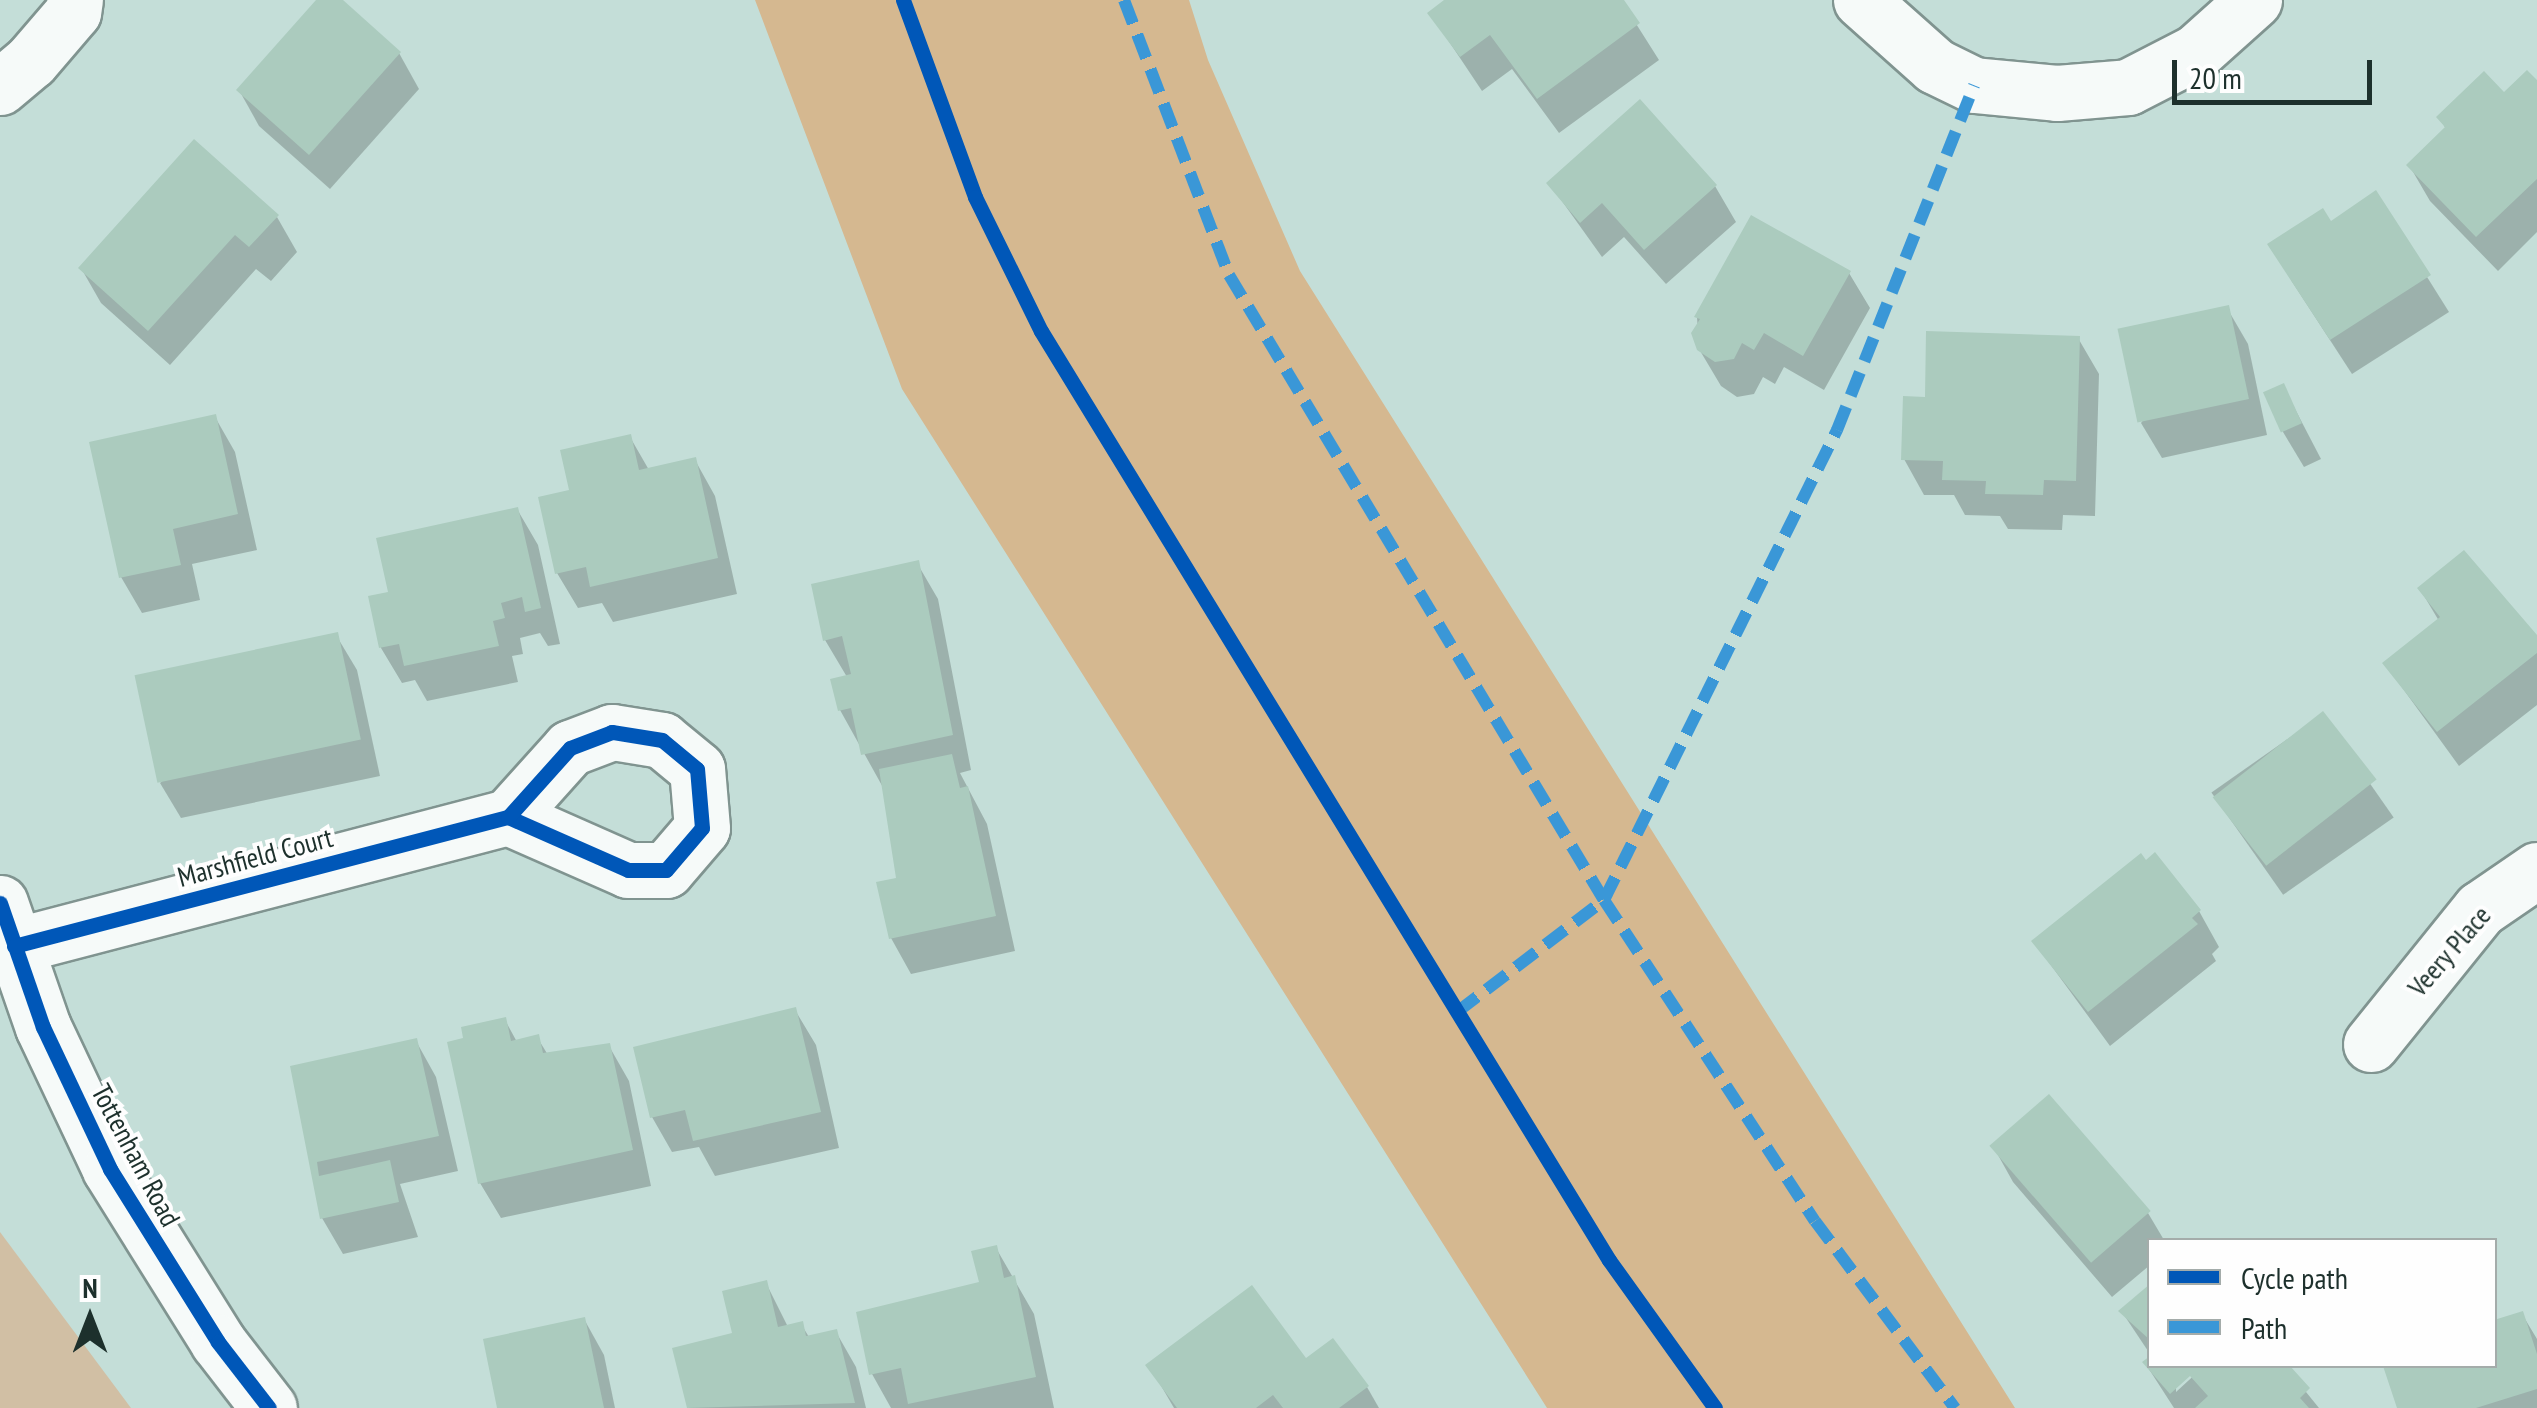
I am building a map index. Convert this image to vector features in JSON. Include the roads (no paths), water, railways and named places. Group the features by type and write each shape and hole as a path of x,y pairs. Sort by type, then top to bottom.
{"street":[{"path":"0,87 32,61 73,12 74,0"},
{"path":"1861,0 1934,66 1974,86 2057,93 2128,86 2196,52 2254,0"},
{"name":"Marshfield Court","path":"7,924 508,817"},
{"name":"Veery Place","path":"2371,1044 2480,909 2537,870"},
{"name":"Tottenham Road","path":"7,924 43,1027 110,1169 218,1342 269,1408"}]}
